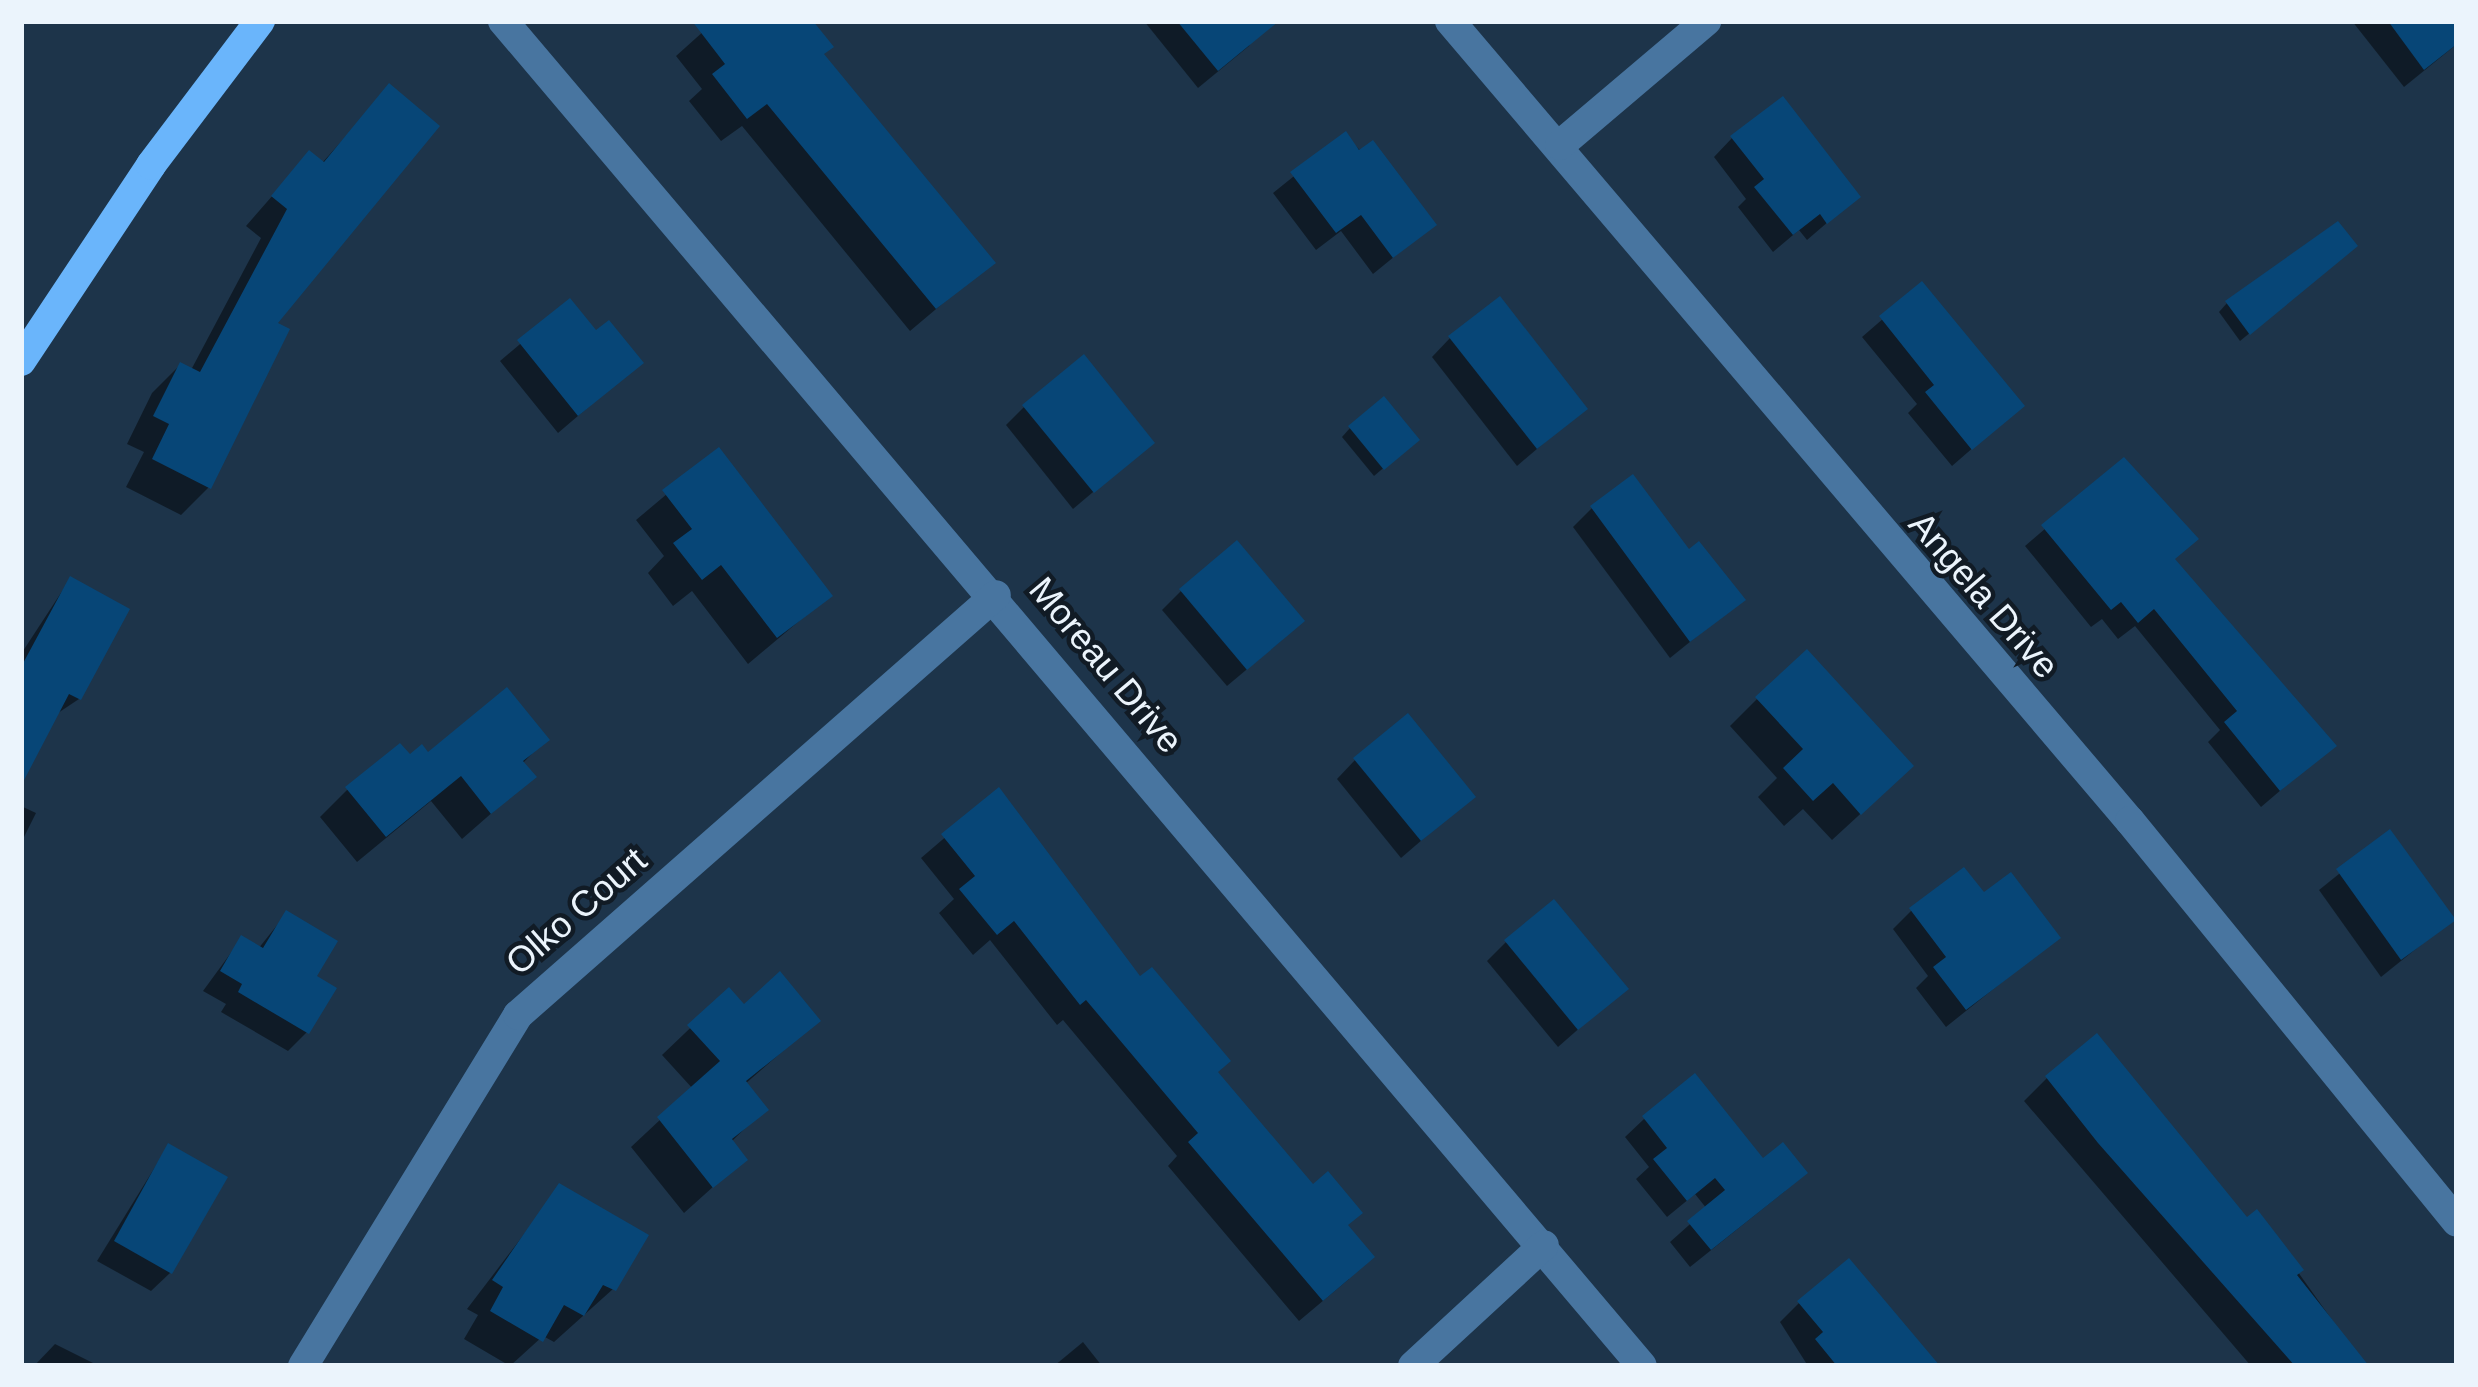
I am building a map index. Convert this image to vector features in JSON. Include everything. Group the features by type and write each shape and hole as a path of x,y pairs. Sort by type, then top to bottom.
{"main road":[{"path":"21,361 151,165 255,23"}],"street":[{"name":"Moreau Drive","path":"503,21 996,595 1642,1366"},
{"name":"Angela Drive","path":"1450,21 1560,146 2457,1222"},
{"path":"1560,146 1706,21"},
{"name":"Olko Court","path":"303,1366 518,1015 996,595"},
{"path":"1413,1366 1544,1245"}],"building":[{"path":"692,21 813,21 834,47 824,54 996,263 936,309 767,104 747,119 712,74 725,64"},
{"path":"1177,21 1279,21 1218,71"},
{"path":"2388,21 2457,21 2457,44 2424,70"},
{"path":"389,83 440,126 278,323 290,329 211,489 152,459 169,424 153,416 180,362 200,372 287,209 271,196 309,150 324,162"},
{"path":"1783,96 1861,197 1827,224 1820,214 1793,235 1754,187 1764,179 1730,136"},
{"path":"1346,131 1359,150 1373,140 1437,225 1393,258 1361,215 1336,233 1290,172"},
{"path":"2338,221 2358,246 2250,335 2225,301"},
{"path":"1922,281 2025,406 1972,450 1925,392 1934,385 1879,316"},
{"path":"1500,296 1588,409 1537,449 1448,336"},
{"path":"570,298 596,330 609,320 644,363 578,416 517,340"},
{"path":"1084,354 1155,443 1094,493 1022,405"},
{"path":"1384,396 1420,440 1384,470 1348,426"},
{"path":"719,447 833,596 777,638 721,565 702,580 673,543 692,529 662,490"},
{"path":"2124,457 2199,539 2175,559 2337,746 2280,791 2224,722 2237,711 2154,609 2138,623 2121,602 2111,610 2041,525"},
{"path":"1633,474 1689,549 1699,541 1746,600 1690,642 1590,506"},
{"path":"1237,540 1305,621 1247,670 1179,589"},
{"path":"70,576 130,609 81,700 69,694 21,786 21,667"},
{"path":"1807,649 1914,766 1861,815 1833,783 1813,801 1783,768 1803,749 1755,697"},
{"path":"507,687 550,740 523,761 537,777 491,814 461,776 386,837 345,787 400,743 410,754 422,744 428,752"},
{"path":"1408,713 1476,797 1421,841 1353,758"},
{"path":"999,787 1140,976 1152,967 1231,1061 1218,1072 1313,1184 1328,1171 1363,1213 1348,1225 1375,1257 1323,1301 1188,1142 1198,1133 1086,1000 1080,1005 1014,921 997,935 959,889 975,876 941,834"},
{"path":"2390,829 2456,920 2401,960 2336,869"},
{"path":"1964,867 1984,892 2011,872 2061,938 1966,1010 1933,967 1946,957 1909,908"},
{"path":"1554,899 1629,989 1578,1030 1504,940"},
{"path":"286,910 338,941 317,976 337,988 309,1034 238,992 242,984 220,971 241,935 263,948"},
{"path":"780,971 821,1021 746,1081 769,1110 732,1139 748,1160 713,1188 657,1117 720,1061 687,1025 729,987 744,1004"},
{"path":"2097,1033 2247,1217 2257,1209 2304,1270 2297,1275 2369,1366 2295,1366 2098,1143 2045,1076"},
{"path":"1695,1073 1763,1158 1783,1142 1808,1173 1711,1250 1687,1221 1725,1190 1715,1178 1687,1201 1653,1159 1667,1148 1642,1116"},
{"path":"168,1143 228,1177 172,1274 114,1241"},
{"path":"559,1183 649,1235 616,1291 603,1285 584,1316 564,1305 543,1342 490,1311 503,1287 492,1280"},
{"path":"1849,1258 1940,1366 1837,1366 1815,1339 1823,1332 1797,1301"}]}
